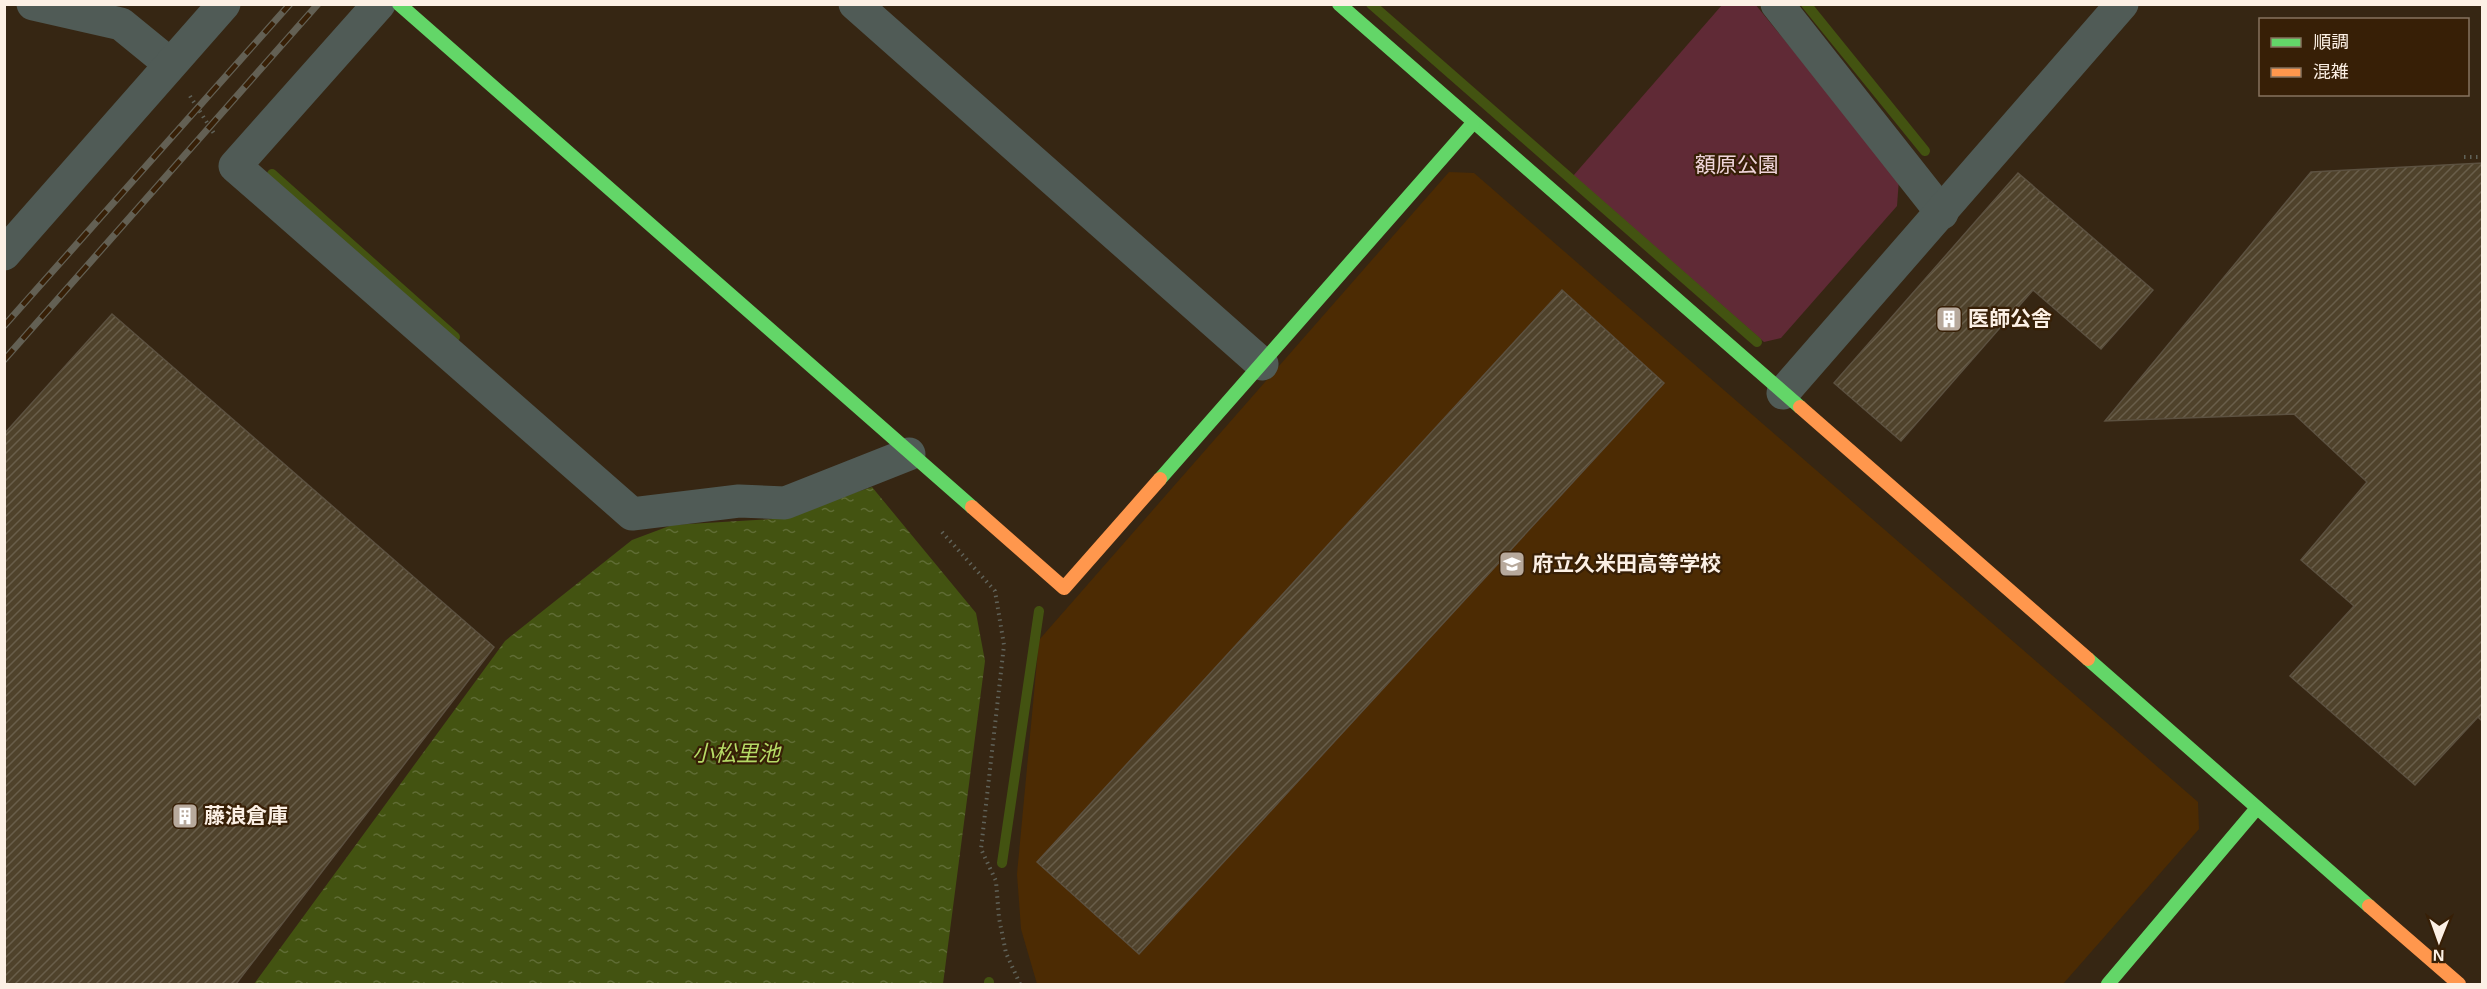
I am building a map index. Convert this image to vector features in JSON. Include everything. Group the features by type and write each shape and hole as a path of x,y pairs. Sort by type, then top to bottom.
{"street":[{"path":"33,4 121,24 170,64"},
{"path":"4,254 224,4"},
{"path":"379,4 235,166 632,514 739,501 785,503 909,454"},
{"path":"399,4 1064,588 1473,123"},
{"path":"855,4 1262,364"},
{"path":"1339,4 2459,984"},
{"path":"1777,4 1942,213"},
{"path":"1783,393 2122,4"},
{"path":"2108,984 2257,808"}],"path":[{"path":"170,64 235,166"},
{"path":"2464,157 2482,157"},
{"path":"935,524 995,591 1004,645 981,849 996,881 999,918 1006,953 1020,984"}],"shaded area":[{"path":"1449,172 1474,173 2198,802 2199,829 2063,984 1037,984 1021,929 1017,874 1039,640"}],"green space":[{"name":"額原公園","path":"1755,4 1899,179 1897,206 1781,338 1764,342 1573,176 1722,5"}],"water":[{"name":"小松里池","path":"872,487 976,613 985,661 943,984 254,984 505,641 632,540 672,525 774,519"}],"building":[{"path":"2482,163 2482,721 2478,717 2415,785 2290,676 2354,606 2301,560 2367,482 2294,414 2105,421 2311,172"},
{"name":"医師公舎","path":"2018,173 2153,290 2101,349 2033,290 1901,441 1834,383"},
{"path":"1562,290 1664,383 1139,954 1037,862"},
{"name":"藤浪倉庫","path":"112,314 494,647 236,984 4,984 4,434"}],"waterway":[{"path":"1371,4 1757,342"},
{"path":"1806,4 1925,151"},
{"path":"272,174 455,337"},
{"path":"1002,863 1039,611"}],"railway":[{"path":"4,326 290,4"},
{"path":"4,360 318,4"}],"traffic: fast":[{"path":"399,4 972,507"},
{"path":"1339,4 1800,407"},
{"path":"1160,479 1473,123"},
{"path":"2088,659 2369,906"},
{"path":"2108,984 2257,808"}],"traffic: slow":[{"path":"1800,407 2088,659"},
{"path":"972,507 1064,588 1160,479"},
{"path":"2369,906 2459,984"}],"place":[{"name":"医師公舎","path":"1949,319"},
{"name":"府立久米田高等学校","path":"1512,564"},
{"name":"藤浪倉庫","path":"185,816"}]}
